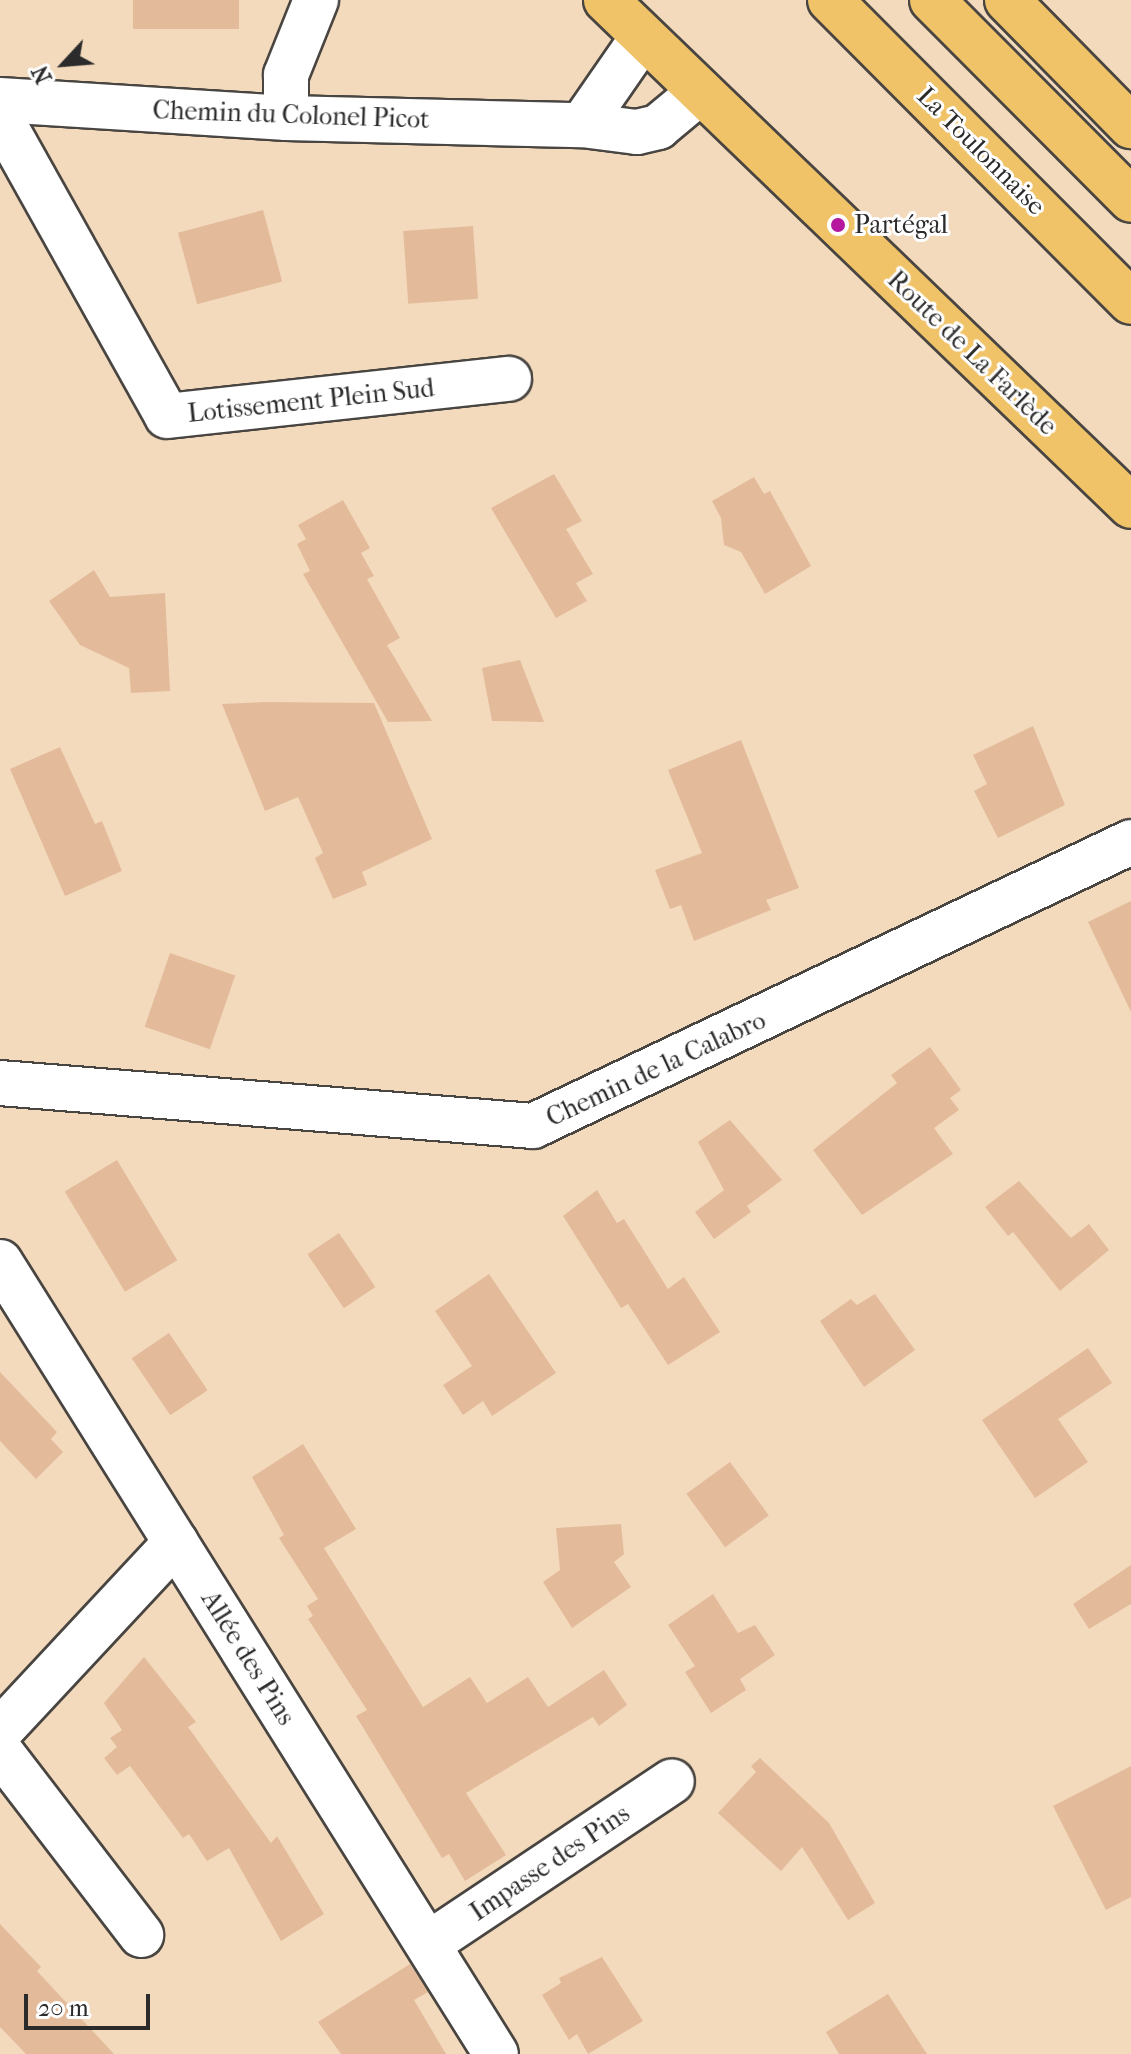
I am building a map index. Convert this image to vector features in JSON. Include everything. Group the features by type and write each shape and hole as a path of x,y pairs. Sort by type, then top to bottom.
{"main road":[{"name":"Route de La Farlède","path":"606,0 1131,506"},
{"name":"La Toulonnaise","path":"830,0 1131,302"},
{"path":"932,0 1131,200"},
{"path":"1007,0 1131,126"}],"street":[{"path":"286,118 286,75 316,0"},
{"path":"582,125 643,37"},
{"name":"Chemin du Colonel Picot","path":"0,100 286,118 582,125 637,132 658,127 700,92"},
{"name":"Lotissement Plein Sud","path":"0,117 167,416 509,379"},
{"name":"Chemin de la Calabro","path":"0,1083 533,1126 1131,842"},
{"name":"Allée des Pins","path":"0,1262 496,2054"},
{"path":"0,1731 176,1542"},
{"path":"0,1751 141,1935"},
{"name":"Impasse des Pins","path":"428,1944 672,1781"}],"building":[{"path":"133,0 239,0 239,29 133,29"},
{"path":"263,210 282,281 197,304 178,233"},
{"path":"473,226 478,299 408,304 403,231"},
{"path":"554,474 582,521 566,529 593,574 576,583 587,601 556,618 491,508"},
{"path":"754,477 764,494 770,491 811,566 765,594 741,552 724,545 721,518 712,501"},
{"path":"343,500 370,548 361,553 374,576 367,579 400,638 387,645 432,721 388,722 303,574 310,571 297,544 306,539 298,525"},
{"path":"94,570 110,597 165,593 170,691 131,693 129,668 80,645 49,601"},
{"path":"520,660 544,722 492,721 482,668"},
{"path":"374,703 432,839 362,872 367,885 333,899 315,858 323,853 298,797 265,811 222,704"},
{"path":"1033,726 1065,805 998,838 974,791 987,784 973,755"},
{"path":"741,740 799,888 766,900 771,910 694,941 681,905 670,909 655,870 702,853 668,770"},
{"path":"60,747 95,824 102,821 122,871 65,896 10,769"},
{"path":"1131,901 1131,1012 1088,922"},
{"path":"170,953 235,975 210,1049 145,1027"},
{"path":"930,1047 961,1090 950,1098 959,1110 934,1128 953,1154 862,1215 813,1150 897,1083 891,1075"},
{"path":"730,1120 782,1180 747,1206 751,1212 714,1239 695,1212 724,1190 698,1142"},
{"path":"117,1160 177,1260 125,1292 65,1191"},
{"path":"1019,1181 1071,1238 1089,1224 1109,1250 1060,1291 1013,1232 1008,1236 985,1207"},
{"path":"597,1190 617,1223 624,1219 668,1289 684,1277 720,1332 668,1365 628,1304 621,1308 563,1216"},
{"path":"339,1233 375,1287 344,1308 307,1254"},
{"path":"489,1274 556,1373 492,1416 483,1401 463,1415 443,1385 472,1366 435,1311"},
{"path":"875,1294 915,1350 864,1387 820,1321 851,1299 857,1305"},
{"path":"169,1333 208,1390 170,1415 132,1358"},
{"path":"1088,1348 1112,1383 1058,1419 1088,1462 1035,1498 982,1420"},
{"path":"0,1372 57,1432 51,1439 63,1452 36,1479 0,1441"},
{"path":"303,1444 356,1529 324,1548 423,1707 470,1677 487,1703 528,1677 548,1707 604,1670 627,1705 599,1726 593,1717 466,1793 506,1855 465,1881 449,1854 442,1858 356,1716 367,1710 308,1619 313,1616 307,1606 318,1599 279,1538 284,1535 252,1477"},
{"path":"730,1462 769,1515 725,1547 686,1494"},
{"path":"621,1524 624,1554 614,1562 631,1587 572,1628 543,1582 560,1570 556,1528"},
{"path":"1131,1565 1131,1604 1089,1629 1073,1604"},
{"path":"713,1594 738,1633 755,1625 775,1655 740,1679 746,1690 711,1713 685,1672 695,1666 668,1625"},
{"path":"144,1657 196,1722 188,1727 271,1843 277,1836 324,1914 281,1941 229,1848 207,1861 189,1834 183,1838 130,1766 117,1775 104,1758 117,1747 110,1738 122,1730 104,1703"},
{"path":"760,1758 829,1823 875,1903 848,1920 802,1847 781,1871 718,1813 756,1772 751,1766"},
{"path":"1131,1766 1131,1897 1106,1910 1053,1806"},
{"path":"0,1924 41,1967 37,1971 114,2054 26,2054 0,2027"},
{"path":"602,1957 643,2021 588,2054 577,2034 569,2040 542,1995 561,1983 559,1978"},
{"path":"410,1964 428,1992 414,2000 446,2054 341,2054 318,2022"},
{"path":"888,1994 927,2054 839,2054 826,2032"}],"place":[{"name":"Partégal","path":"838,225"}]}
